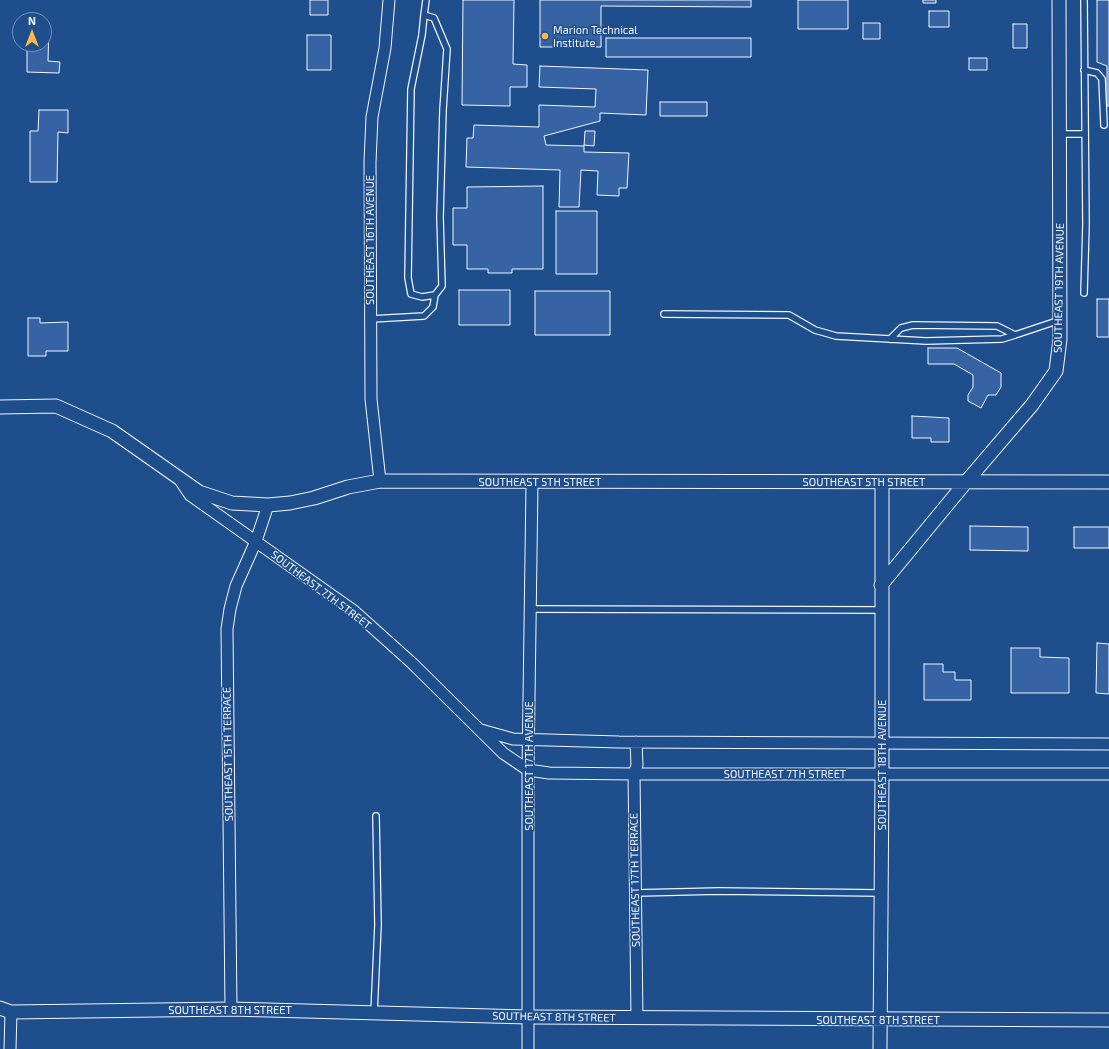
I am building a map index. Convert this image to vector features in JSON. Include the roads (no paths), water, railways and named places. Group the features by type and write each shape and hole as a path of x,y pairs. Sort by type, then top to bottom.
{"street":[{"name":"SOUTHEAST 16TH AVENUE","path":"380,481 371,399 370,162 372,118 385,48 389,0"},
{"name":"SOUTHEAST 19TH AVENUE","path":"882,585 966,482 1032,405 1056,371 1060,339 1059,0"},
{"name":"SOUTHEAST 5TH STREET","path":"0,407 56,406 112,431 199,492 232,504 268,505 314,498 348,487 380,481 1109,482"},
{"name":"SOUTHEAST 7TH STREET","path":"177,477 190,495 354,611 412,663 476,728 503,753 528,770 548,773 634,774 1109,774"},
{"name":"SOUTHEAST 17TH AVENUE","path":"528,1049 528,770 532,482"},
{"name":"SOUTHEAST 18TH AVENUE","path":"880,1049 882,482"},
{"name":"SOUTHEAST 15TH TERRACE","path":"231,1009 227,629 236,586 256,541 268,505"},
{"name":"SOUTHEAST 7TH STREET","path":"476,728 503,738 529,740 882,744 1109,744"},
{"name":"SOUTHEAST 17TH TERRACE","path":"636,742 637,765 634,774 637,1018"},
{"name":"SOUTHEAST 8TH STREET","path":"5,1010 231,1009 528,1017 1109,1020"},
{"path":"5,1010 10,1049"}],"lane":[{"path":"426,0 411,89 408,278 411,294 422,297 435,295"},
{"path":"1084,0 1086,224 1084,293"},
{"path":"371,319 424,316 434,307 435,295 442,286 440,217 443,110 447,50 434,18 424,15"},
{"path":"1084,70 1097,73 1102,79 1104,126"},
{"path":"1059,134 1084,134"},
{"path":"664,314 789,315 815,330 836,336 926,341 1002,339 1060,320"},
{"path":"890,339 901,328 914,325 997,326 1015,335"},
{"path":"530,609 882,610"},
{"path":"374,1013 378,925 376,816"},
{"path":"636,893 719,892 881,894"}],"place":[{"name":"Marion Technical Institute","path":"545,36"}]}
